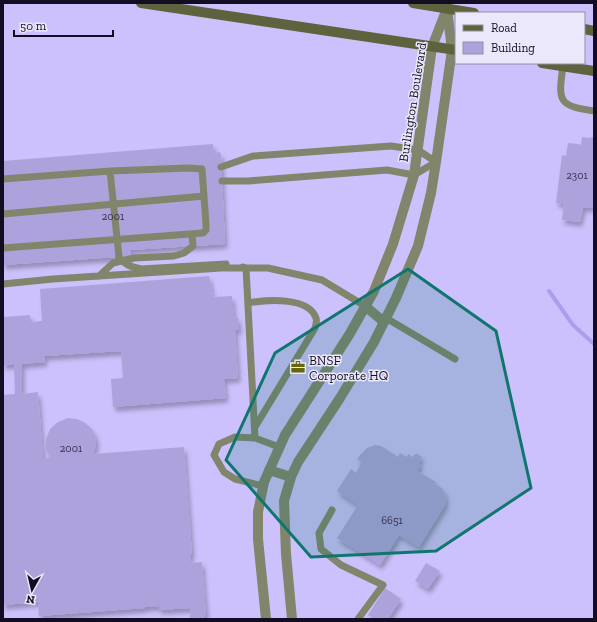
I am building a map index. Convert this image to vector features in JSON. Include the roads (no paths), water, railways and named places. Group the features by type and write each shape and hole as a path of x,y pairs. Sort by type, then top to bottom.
{"main road":[{"path":"141,3 454,50"},
{"path":"413,3 447,6 470,12"},
{"path":"549,64 594,71"}],"street":[{"name":"Burlington Boulevard","path":"266,619 258,539 258,512 263,486 285,435 349,335 374,291 394,244 414,174 432,47 447,6"},
{"path":"292,619 286,554 284,503 291,477 298,462 344,392 374,342 418,246 431,193 454,50 447,6"},
{"path":"365,306 385,320"},
{"path":"269,470 291,477"}],"lane":[{"path":"562,66 560,89 562,101 567,105 576,108 594,111"},
{"path":"221,167 253,156 391,146 418,150 436,162 414,174 387,170 248,181 222,181"},
{"path":"3,179 110,171 188,168 202,169 206,224 206,230 203,233 3,248"},
{"path":"110,171 119,256 122,262 132,267 141,269 226,264 246,268"},
{"path":"3,214 204,196"},
{"path":"99,276 113,263 134,258 174,256 184,253 193,246 192,234"},
{"path":"3,284 221,268 268,268 322,280 365,306"},
{"path":"246,268 255,438"},
{"path":"248,303 273,300 290,301 305,306 312,312 316,319 315,328 254,428"},
{"path":"385,320 455,360"},
{"path":"263,486 235,479 224,472 214,455 219,444 235,437 255,438 280,447"},
{"path":"332,510 319,533 321,549 341,565 383,585 358,619"}],"waterway":[{"path":"549,291 573,325 594,344"}],"place":[{"name":"BNSF Corporate HQ","path":"298,367"}]}
